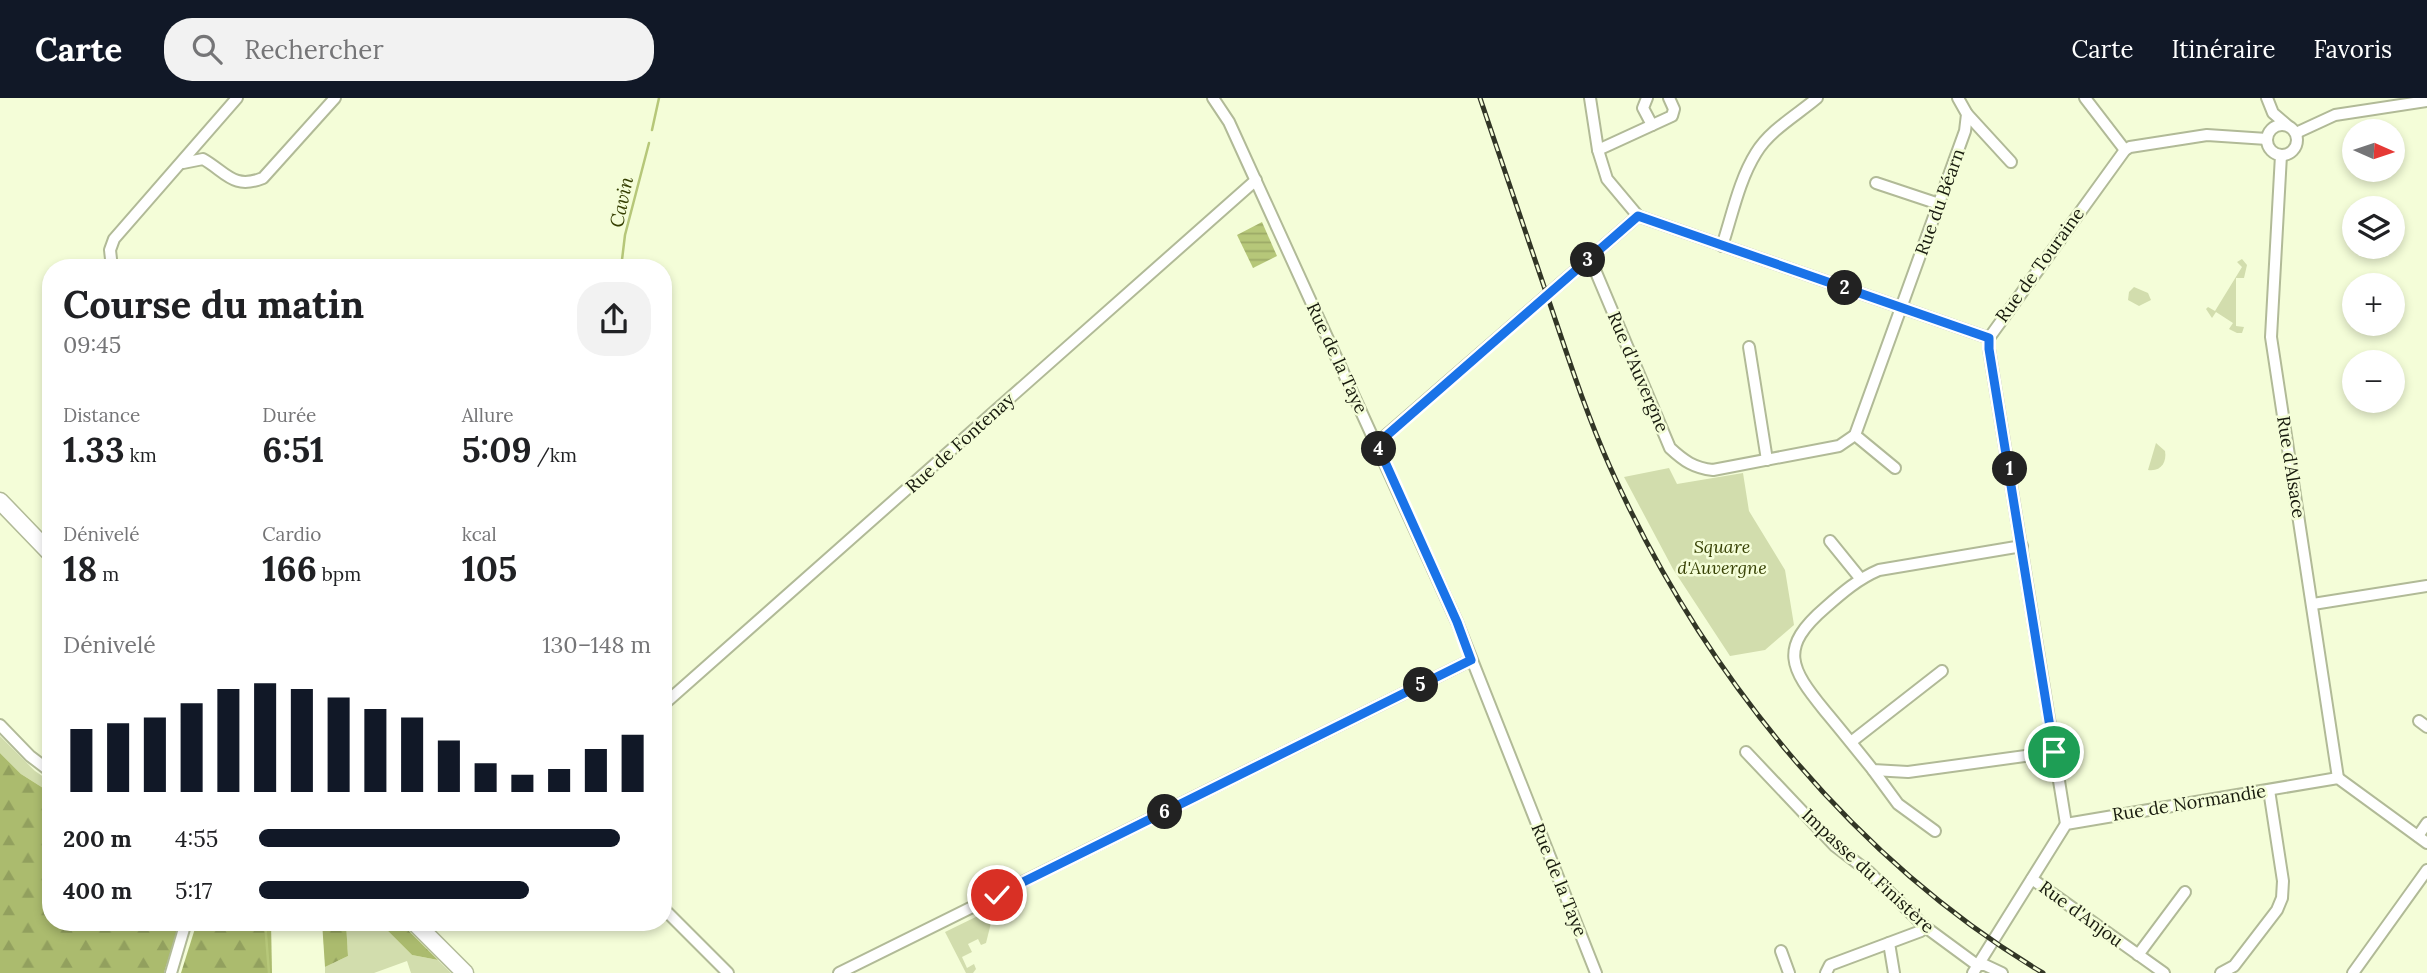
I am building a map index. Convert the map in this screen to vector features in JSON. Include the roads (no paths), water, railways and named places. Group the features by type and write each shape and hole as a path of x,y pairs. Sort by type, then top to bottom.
{"main road":[{"path":"0,501 42,545"},
{"path":"423,931 465,973"}],"street":[{"path":"111,259 110,250 114,240 237,98"},
{"path":"183,163 199,159 207,161 237,182 256,181 263,178 335,98"},
{"name":"Rue de la Taye","path":"1213,98 1229,122 1457,622 1596,973"},
{"path":"1590,98 1598,150 1607,179 1638,216 1989,338"},
{"path":"1647,98 1643,108 1652,125"},
{"path":"1598,150 1672,116 1674,109 1669,98"},
{"path":"1722,246 1747,172 1757,152 1771,136 1817,98"},
{"path":"1958,98 1967,114 2011,162"},
{"path":"2085,98 2125,150 2207,135 2268,135 2277,125 2291,129 2335,115 2427,101"},
{"path":"2267,98 2273,113 2291,129 2296,147 2289,154 2281,155 2270,151 2268,135 2273,113"},
{"name":"Rue du Béarn","path":"1903,307 1965,131 1967,114"},
{"path":"204,136 207,161"},
{"name":"Rue de Touraine","path":"2066,824 1989,338 2125,150"},
{"name":"Rue d'Alsace","path":"2281,155 2271,337 2339,778"},
{"name":"Rue de Fontenay","path":"672,697 1256,180"},
{"path":"1876,183 1939,204"},
{"path":"1377,444 1638,216"},
{"name":"Rue d'Auvergne","path":"1590,258 1670,448 1683,460 1698,468 1713,470 1839,446 1855,435"},
{"path":"1895,468 1855,435 1903,307"},
{"path":"1749,347 1767,460"},
{"path":"1830,541 1860,578"},
{"path":"1935,831 1898,804 1800,679 1794,660 1797,640 1807,623 1860,578 1879,570 2022,546"},
{"path":"2313,604 2427,586"},
{"path":"839,973 1471,660"},
{"path":"1851,742 1942,671"},
{"path":"0,725 42,765"},
{"name":"Impasse du Finistère","path":"1746,752 1835,846 1869,872 1924,926 1975,969 1985,965 2002,973"},
{"path":"1873,770 1908,772 2054,752"},
{"path":"2339,778 2422,839 2427,823"},
{"name":"Rue de Normandie","path":"2066,824 2339,778"},
{"path":"2221,973 2234,966 2277,910 2282,898 2283,881 2269,790"},
{"path":"1975,969 2066,824"},
{"path":"2353,973 2427,870"},
{"name":"Rue d'Anjou","path":"2032,878 2164,973"},
{"path":"2138,955 2185,892"},
{"path":"672,917 728,973"},
{"path":"1826,973 1830,965 1921,930 1924,926"},
{"path":"171,973 183,931"},
{"path":"1889,943 1894,973"},
{"path":"1782,951 1789,973"}],"waterway":[{"name":"Cavin","path":"652,130 659,98"},
{"name":"Cavin","path":"622,259 625,235 649,143"},
{"path":"266,931 269,973"}],"railway":[{"path":"1480,98 1570,364 1601,447 1647,542 1689,615 1736,686 1789,753 1846,816 1907,874 1973,927 2043,973"}],"park label":[{"name":"Square d'Auvergne","path":"1722,557"}]}
